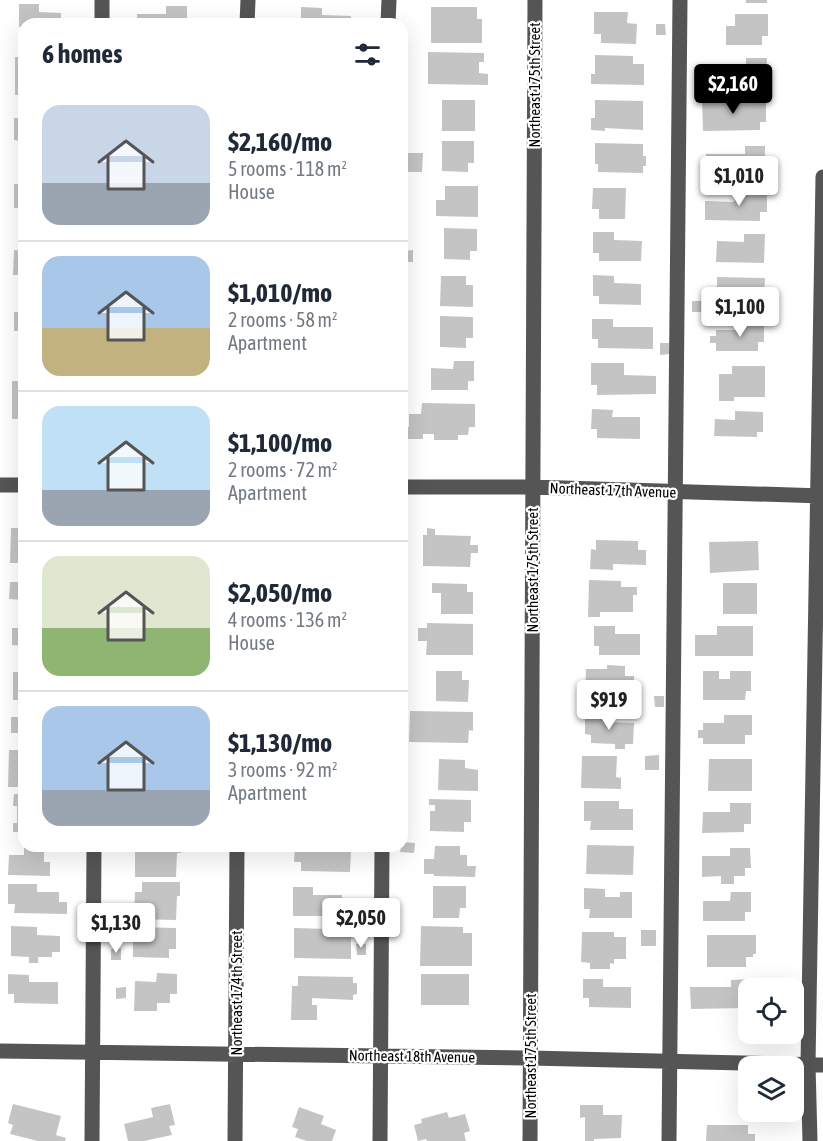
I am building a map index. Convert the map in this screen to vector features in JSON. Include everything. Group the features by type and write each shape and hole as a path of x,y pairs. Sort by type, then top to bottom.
{"street":[{"path":"102,0 102,18"},
{"path":"248,0 248,18"},
{"path":"388,0 388,18"},
{"name":"Northeast 175th Street","path":"530,1141 535,0"},
{"path":"669,1141 680,0"},
{"path":"810,1141 816,1065 823,177"},
{"path":"0,485 18,485"},
{"name":"Northeast 17th Avenue","path":"408,487 532,487 821,496"},
{"path":"92,1141 94,852"},
{"name":"Northeast 174th Street","path":"235,1141 237,852"},
{"path":"380,1141 382,852"},
{"name":"Northeast 18th Avenue","path":"0,1051 530,1058 816,1065"}],"building":[{"path":"746,0 767,0 767,3 746,3"},
{"path":"19,4 39,4 39,12 61,13 61,18 19,18"},
{"path":"166,6 187,6 187,18 137,18 137,14 166,14"},
{"path":"301,7 322,8 322,15 351,16 351,18 301,18"},
{"path":"431,7 477,7 477,19 482,19 482,43 431,43"},
{"path":"594,12 628,12 627,23 637,24 636,44 601,43 601,34 594,34"},
{"path":"735,14 768,14 768,36 762,36 762,45 726,45 726,26 735,26"},
{"path":"656,24 665,24 666,35 656,35"},
{"path":"428,52 484,53 484,62 479,62 479,73 488,74 488,85 428,84"},
{"path":"595,55 633,56 633,64 644,64 644,85 591,84 591,74 595,74"},
{"path":"15,57 18,57 18,95 15,95"},
{"path":"746,58 767,58 766,78 760,78 761,87 717,87 717,66 746,66"},
{"path":"442,100 475,100 475,131 442,131"},
{"path":"595,100 643,101 643,130 605,128 605,131 591,130 591,118 595,118"},
{"path":"702,100 766,102 766,122 760,122 760,130 703,131"},
{"path":"14,118 18,118 18,141 14,140"},
{"path":"442,141 474,141 474,163 468,163 468,172 442,171"},
{"path":"595,143 643,144 646,166 643,166 643,173 598,172 598,164 595,164"},
{"path":"745,146 765,146 765,167 760,167 759,175 705,174 706,154 745,154"},
{"path":"408,153 423,153 422,172 408,172"},
{"path":"14,184 18,184 18,208 14,208"},
{"path":"445,186 478,186 478,217 436,216 436,200 445,200"},
{"path":"593,188 626,188 625,219 599,219 599,209 592,209"},
{"path":"734,189 767,190 767,212 760,212 760,221 705,220 705,201 734,202"},
{"path":"444,228 477,229 477,251 470,251 470,260 444,259"},
{"path":"593,232 614,232 614,240 642,241 641,261 599,261 599,253 593,253"},
{"path":"744,234 765,234 764,263 716,262 717,241 744,242"},
{"path":"14,250 18,250 18,275 13,275"},
{"path":"408,250 413,250 413,262 408,262"},
{"path":"593,275 614,276 614,283 641,284 641,305 599,304 599,296 593,296"},
{"path":"441,276 466,276 466,285 473,285 473,307 440,306"},
{"path":"717,277 765,278 764,298 758,298 758,307 709,306 709,289 717,289"},
{"path":"692,301 702,301 702,312 692,312"},
{"path":"14,312 18,312 18,331 14,331"},
{"path":"440,316 473,317 473,338 466,338 466,348 440,347"},
{"path":"592,319 613,319 613,327 653,327 653,349 598,348 598,339 592,339"},
{"path":"743,321 764,322 764,342 758,342 758,351 716,351 716,343 710,343 710,336 716,336 716,330 743,330"},
{"path":"660,343 669,343 670,354 660,355"},
{"path":"454,361 474,361 474,381 468,381 468,390 431,390 431,368 453,369"},
{"path":"591,363 624,363 624,375 656,376 656,394 597,395 597,385 591,385"},
{"path":"732,366 765,366 765,397 734,397 734,401 719,401 719,374 732,374"},
{"path":"12,381 18,381 18,419 12,419"},
{"path":"422,403 475,404 475,427 469,427 468,435 458,435 458,440 434,440 434,434 423,434 423,439 408,439 409,414 421,414"},
{"path":"592,409 613,410 612,417 640,417 640,439 597,438 597,429 591,429"},
{"path":"735,411 763,412 763,432 757,432 757,437 714,436 715,419 735,420"},
{"path":"11,528 18,528 18,563 10,563"},
{"path":"427,528 435,529 435,535 471,536 470,545 478,545 478,553 471,553 470,567 423,566 423,535 427,535"},
{"path":"596,540 638,541 638,550 646,550 646,565 613,564 613,570 590,569 591,549 596,550"},
{"path":"758,541 759,570 710,573 709,542"},
{"path":"589,580 621,581 621,587 637,587 637,595 633,595 633,612 600,612 600,617 588,617"},
{"path":"10,582 18,582 18,600 9,599"},
{"path":"432,583 467,584 467,592 473,592 473,614 441,614 441,593 432,593"},
{"path":"723,583 757,583 757,614 723,614"},
{"path":"427,623 473,624 473,655 426,655 427,641 418,641 418,628 427,628"},
{"path":"594,626 615,626 615,634 640,634 640,655 599,655 599,646 594,646"},
{"path":"717,626 753,626 753,656 695,656 695,635 717,635"},
{"path":"12,628 18,628 18,646 12,645"},
{"path":"607,665 625,666 625,676 634,676 634,699 585,697 586,669 607,669"},
{"path":"436,671 462,671 462,680 469,680 468,702 436,701"},
{"path":"703,671 719,671 719,679 730,679 730,671 751,671 751,691 746,691 745,700 703,700"},
{"path":"13,672 18,672 18,700 13,700"},
{"path":"654,696 664,696 664,707 655,707"},
{"path":"410,711 473,712 473,731 469,730 468,743 409,742"},
{"path":"585,714 607,714 607,722 634,723 633,744 625,744 625,749 615,749 615,744 591,743 591,735 585,734"},
{"path":"724,715 752,715 752,735 745,735 745,744 703,744 703,738 698,738 698,730 703,730 703,723 724,723"},
{"path":"11,717 18,717 18,733 11,733"},
{"path":"9,750 18,750 18,787 8,787"},
{"path":"659,755 659,770 645,770 645,756"},
{"path":"582,756 617,756 616,777 621,778 621,789 581,788"},
{"path":"439,759 465,760 465,768 478,770 478,791 438,790"},
{"path":"709,759 752,759 752,791 708,791"},
{"path":"14,794 18,794 18,832 13,832 13,823 17,823 17,806 13,806"},
{"path":"429,799 471,800 471,822 464,822 464,832 430,831 430,811 435,811 435,805 429,805"},
{"path":"584,801 619,801 619,809 633,809 633,830 590,830 591,821 584,821"},
{"path":"730,803 751,803 751,824 744,824 744,832 702,833 703,812 730,812"},
{"path":"408,842 415,843 414,853 400,852 408,852"},
{"path":"587,845 634,846 633,875 586,874"},
{"path":"435,846 460,846 460,855 467,855 467,866 476,866 475,877 424,874 424,859 434,859"},
{"path":"730,848 750,848 751,868 745,868 745,876 734,876 734,884 721,884 721,876 702,877 702,856 730,856"},
{"path":"24,852 44,852 44,862 50,862 50,876 8,875 9,855 24,855"},
{"path":"135,852 181,852 177,853 176,877 135,877"},
{"path":"295,852 351,852 350,872 301,871 301,862 294,862"},
{"path":"142,882 180,882 176,920 134,919 135,892 142,892"},
{"path":"8,884 37,884 37,892 59,892 59,902 67,902 67,914 14,913 15,904 8,904"},
{"path":"433,886 466,886 466,908 460,908 459,918 433,918"},
{"path":"293,887 313,887 313,895 342,895 342,909 348,910 348,916 293,916"},
{"path":"584,888 605,889 605,897 620,897 620,892 632,892 632,918 589,918 590,909 584,909"},
{"path":"731,892 751,892 751,912 745,912 745,921 703,921 703,901 730,901"},
{"path":"11,926 37,927 37,935 60,936 60,952 52,952 52,957 38,957 38,963 29,963 29,957 11,956"},
{"path":"421,926 463,927 463,933 472,933 472,966 420,966"},
{"path":"133,927 176,928 176,949 169,949 169,958 133,957"},
{"path":"294,928 328,929 328,937 351,937 351,959 294,958"},
{"path":"641,930 656,930 656,946 641,946"},
{"path":"582,932 614,932 614,937 626,937 626,959 614,959 614,964 610,963 610,969 590,969 590,963 581,962"},
{"path":"707,935 756,935 756,954 753,954 753,957 746,957 746,967 707,967"},
{"path":"356,944 366,944 366,955 357,955"},
{"path":"121,948 121,960 111,960 111,949"},
{"path":"157,973 177,974 177,994 170,994 170,1003 157,1003 157,1011 134,1011 135,981 156,982"},
{"path":"8,974 29,975 29,982 58,982 58,1004 14,1003 14,994 8,994"},
{"path":"421,974 469,974 469,1005 421,1005"},
{"path":"298,976 353,977 353,983 357,983 357,994 353,995 353,1000 312,998 312,1005 317,1005 317,1020 291,1020 292,986 298,986"},
{"path":"583,979 603,979 603,987 631,987 631,1008 589,1007 589,998 583,998"},
{"path":"731,980 738,980 738,1008 691,1009 690,987 731,987"},
{"path":"126,987 126,998 116,999 116,988"},
{"path":"13,1104 61,1116 56,1135 66,1138 65,1141 38,1141 10,1134 13,1125 8,1123"},
{"path":"170,1104 175,1125 169,1126 172,1135 144,1141 128,1141 124,1124 153,1117 151,1108"},
{"path":"580,1105 603,1105 603,1115 622,1115 621,1138 585,1141 585,1117 580,1118"},
{"path":"299,1107 324,1116 321,1124 336,1130 332,1141 307,1141 295,1137 298,1129 292,1127"},
{"path":"447,1112 449,1118 465,1114 470,1131 464,1133 466,1141 427,1141 426,1139 418,1141 414,1125 422,1123 421,1119"},
{"path":"707,1125 748,1125 748,1134 755,1134 755,1141 706,1141"}]}
